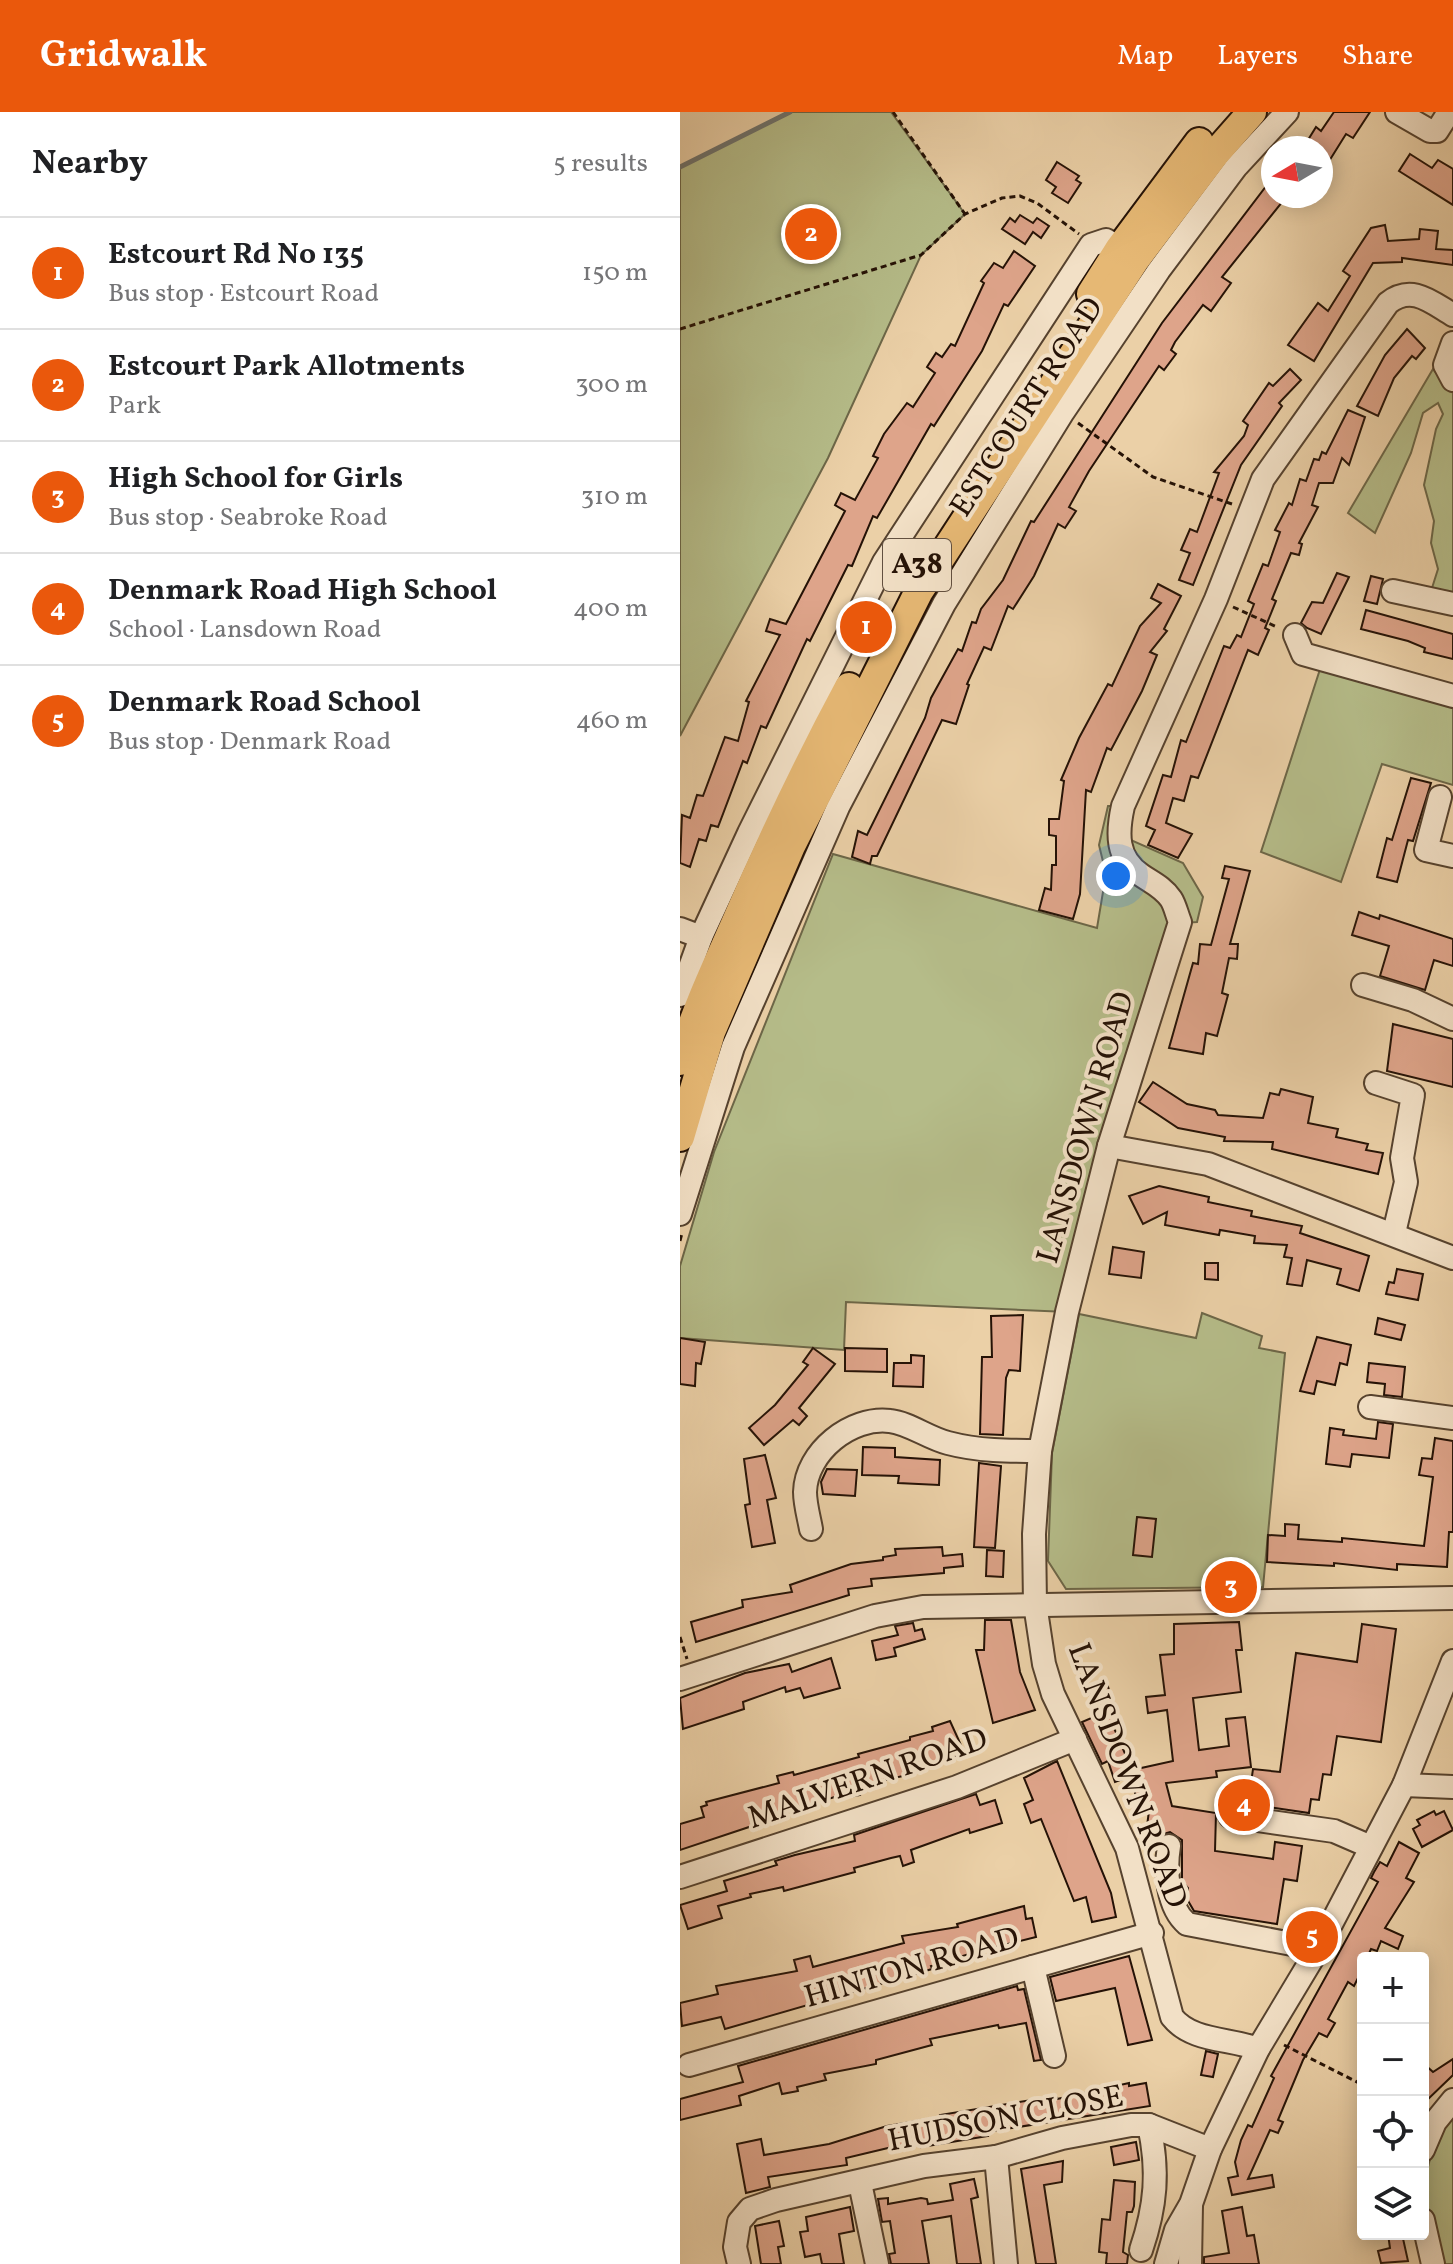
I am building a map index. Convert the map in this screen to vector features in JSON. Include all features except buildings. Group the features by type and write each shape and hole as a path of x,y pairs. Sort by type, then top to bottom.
{"main road":[{"name":"ESTCOURT ROAD","path":"680,1061 686,1022 760,836 797,782 907,581 1120,248 1200,141 1227,112"},
{"name":"ESTCOURT ROAD","path":"680,1137 711,1032 827,800 919,591 1135,260 1215,154 1252,112"}],"street":[{"name":"ESTCOURT ROAD","path":"682,1221 733,1047 827,800 1063,412 1159,270 1236,167 1287,112"},
{"path":"1397,112 1430,131 1437,131 1449,112"},
{"name":"ESTCOURT ROAD","path":"680,995 690,933 760,836 884,562 1091,245 1106,240 1120,248"},
{"name":"LANSDOWN ROAD","path":"1262,2042 1181,2028 1172,2017 1127,1848 1075,1739 1044,1664 1035,1604 1034,1534 1040,1451 1067,1312 1109,1146 1180,922 1171,899 1158,885 1137,873 1123,854 1117,834 1123,806 1216,599 1263,479 1388,303 1398,295 1420,295 1453,315"},
{"path":"1453,343 1445,365 1453,380"},
{"path":"1393,591 1453,604"},
{"path":"1295,635 1303,654 1453,696"},
{"path":"1440,797 1426,850 1453,856"},
{"path":"1363,985 1413,1000 1453,1019"},
{"path":"1376,1083 1413,1095 1402,1158 1406,1182 1394,1233"},
{"path":"1109,1146 1208,1164 1453,1258"},
{"path":"1370,1407 1453,1418"},
{"path":"803,1519 810,1468 844,1429 867,1420 893,1421 961,1446 1040,1451"},
{"path":"680,1679 875,1616 923,1607 1453,1598"},
{"path":"1166,2264 1176,2230 1191,2204 1210,2149 1262,2042 1318,1949 1404,1785 1453,1661"},
{"name":"MALVERN ROAD","path":"680,1877 957,1787 1075,1739"},
{"path":"1404,1785 1453,1787"},
{"path":"1230,1816 1334,1831 1371,1847"},
{"path":"1169,1846 1165,1870 1178,1916 1187,1924 1318,1949"},
{"name":"HINTON ROAD","path":"689,2065 1152,1933"},
{"path":"1033,1967 1054,2056"},
{"path":"1429,2136 1435,2122 1453,2100"},
{"path":"1141,2250 1157,2194 1157,2171 1149,2125"},
{"name":"HUDSON CLOSE","path":"739,2264 735,2247 739,2222 750,2209 776,2200 924,2166 996,2157 1062,2138 1149,2125 1210,2149"},
{"path":"996,2157 1006,2264"},
{"path":"860,2183 877,2264"},
{"path":"1190,2264 1191,2204"},
{"path":"1428,2240 1433,2264"}],"path":[{"path":"893,112 965,214"},
{"path":"680,329 921,255 965,214 1002,198 1020,196 1037,203 1091,245"},
{"path":"1071,418 1153,477 1238,506"},
{"path":"1228,605 1295,635"},
{"path":"680,1241 682,1221"},
{"path":"1262,2042 1357,2082"}],"green space":[{"path":"792,112 891,112 965,214 921,255 828,458 680,736 680,167"},
{"path":"1433,369 1453,393 1453,594 1432,588 1438,569 1431,543 1434,521 1424,485 1436,429 1443,414 1438,403 1423,413 1411,453 1375,533 1348,513"},
{"path":"1323,660 1453,696 1453,785 1382,764 1341,882 1261,852"},
{"path":"1108,806 1123,806 1117,834 1183,863 1203,897 1197,922 1180,923 1067,1312 846,1302 844,1350 680,1338 680,1266 714,1152 833,854 1097,928 1106,874 1099,845"},
{"path":"1202,1313 1262,1336 1259,1348 1285,1353 1263,1587 1066,1589 1048,1561 1052,1453 1079,1314 1196,1338"},
{"path":"1453,2112 1453,2264 1440,2264 1429,2214 1429,2163 1440,2134"}],"waterway":[{"path":"680,167 790,112"}],"place":[{"name":"Estcourt Park Allotments","path":"811,234"},
{"name":"Estcourt Rd No 135","path":"866,627"},
{"name":"High School for Girls","path":"1231,1587"},
{"name":"Denmark Road High School","path":"1244,1805"},
{"name":"Denmark Road School","path":"1312,1937"}]}
